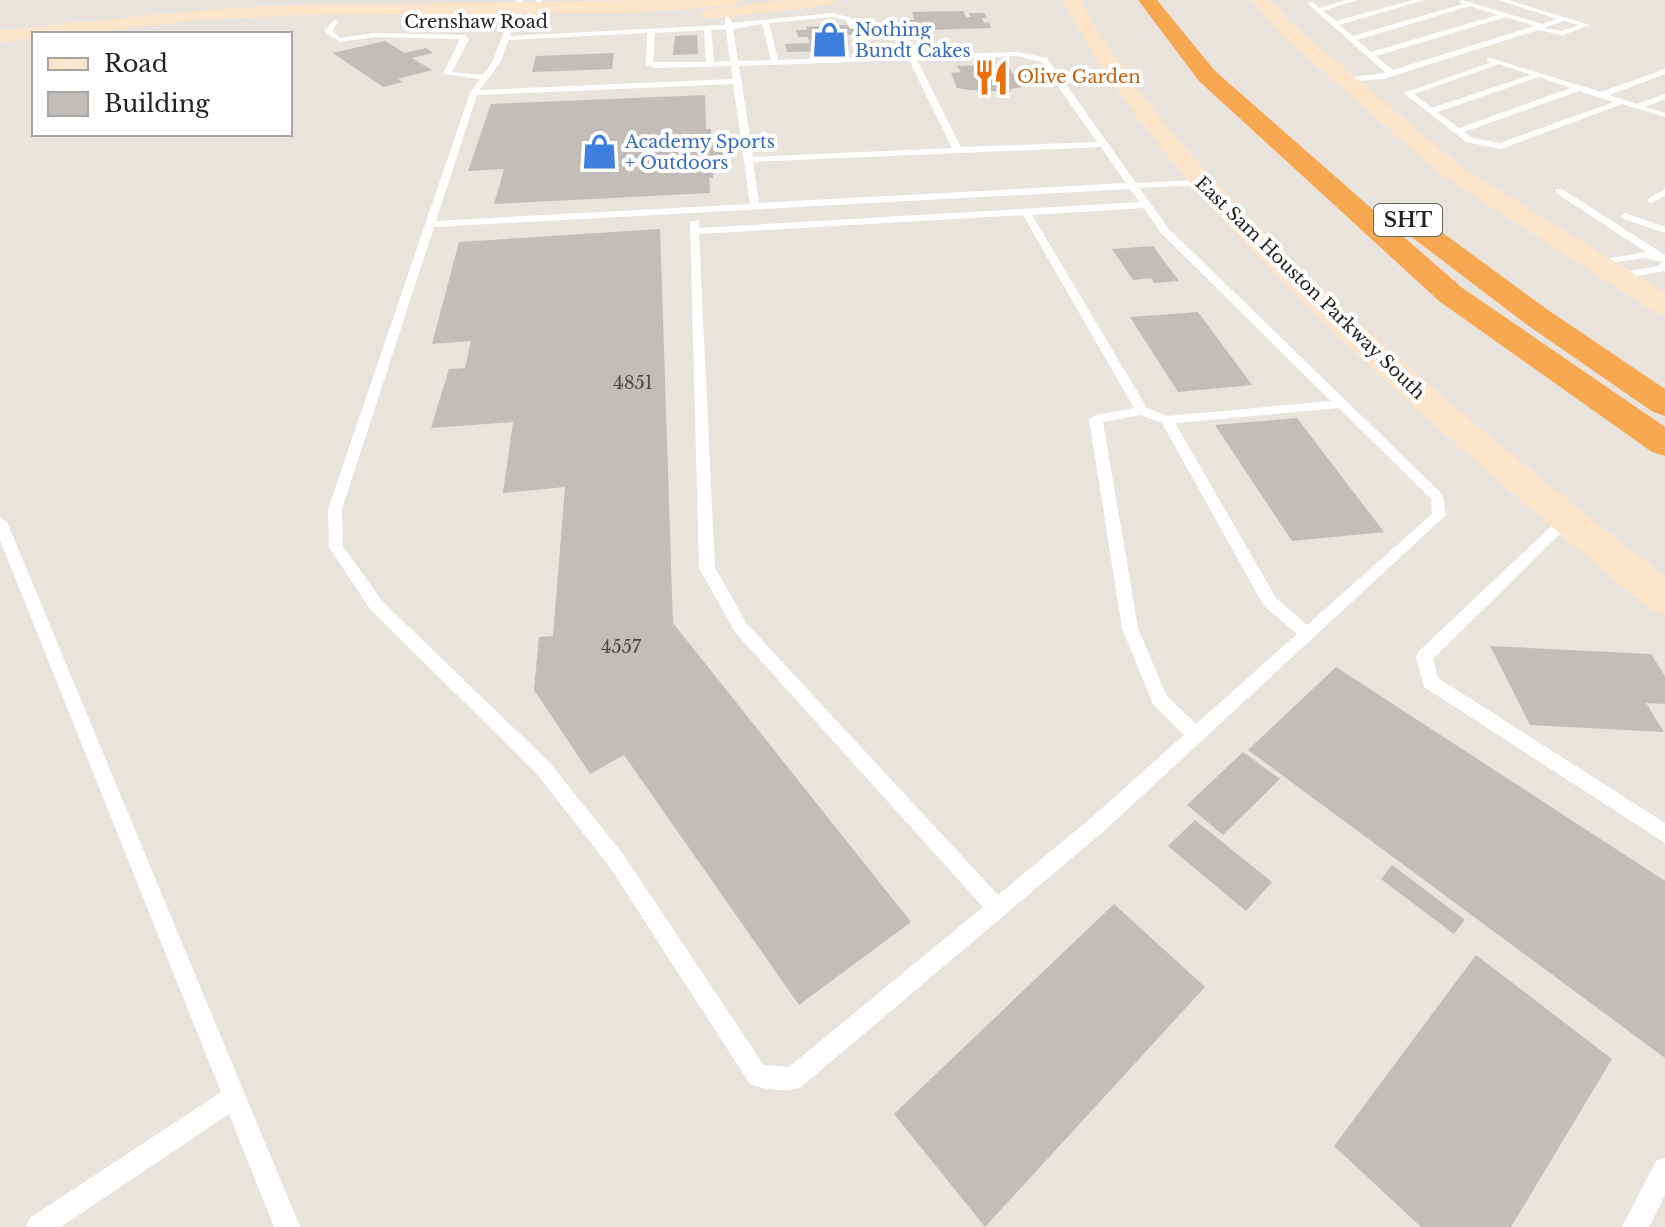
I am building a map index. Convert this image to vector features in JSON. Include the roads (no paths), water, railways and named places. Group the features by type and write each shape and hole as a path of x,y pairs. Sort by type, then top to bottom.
{"highway":[{"name":"SHT","path":"1147,0 1207,76 1450,294 1665,444"},
{"name":"SHT","path":"1212,40 1237,77 1427,236 1665,405"},
{"path":"1450,294 1665,457"},
{"path":"1537,317 1665,396"}],"main road":[{"path":"730,16 727,8 743,0"},
{"name":"Crenshaw Road","path":"37,32 147,20 297,10 619,20 730,16 829,0"},
{"path":"1260,0 1286,29 1449,169 1665,306"},
{"name":"East Sam Houston Parkway South","path":"1076,5 1125,92 1199,182 1354,336 1566,520 1665,599"},
{"name":"Crenshaw Road","path":"144,32 195,27 514,18"},
{"name":"Crenshaw Road","path":"0,36 32,33"},
{"path":"0,48 32,44"}],"lane":[{"path":"539,0 536,6 514,18 497,61 474,93 335,509 336,547 376,605 543,768 616,860 758,1076 793,1079 998,909 1196,736 1439,515 1438,498 1165,231 1044,60 1018,51 911,56 865,52 775,62 671,66 649,63 651,32"},
{"path":"1318,10 1354,0"},
{"path":"1334,24 1421,0"},
{"path":"1456,0 1563,33 1586,25 1506,1"},
{"path":"1310,3 1391,73"},
{"path":"1351,39 1471,4"},
{"path":"514,18 651,32 707,29 730,16 765,23 833,15 849,19 853,27"},
{"path":"1370,55 1506,15"},
{"path":"730,16 755,206"},
{"path":"1345,80 1391,73 1564,19"},
{"path":"334,22 328,31 340,40 375,35 462,37 465,39 447,74 484,77"},
{"path":"765,23 775,62"},
{"path":"707,29 710,65"},
{"path":"1464,51 1663,115"},
{"path":"911,56 958,150"},
{"path":"1499,62 1408,93 1479,143 1510,145 1621,102"},
{"path":"1601,95 1665,71"},
{"path":"1431,111 1538,75"},
{"path":"474,93 737,81"},
{"path":"1458,131 1579,88"},
{"path":"1637,107 1665,96"},
{"path":"748,160 1103,144"},
{"path":"430,224 1199,182"},
{"path":"1559,191 1665,262"},
{"path":"1651,200 1665,192"},
{"path":"694,231 1147,205"},
{"path":"1611,225 1638,208"},
{"path":"695,210 707,568 741,628 998,909"},
{"path":"1026,212 1142,411"},
{"path":"1625,216 1665,230"},
{"path":"1608,270 1644,255 1665,262"},
{"path":"1608,270 1662,269 1665,262"},
{"path":"1196,736 1159,699 1130,628 1096,419 1142,411 1167,420 1342,404"},
{"path":"1167,420 1270,602 1307,634"},
{"path":"1566,520 1424,657 1430,682 1665,834"},
{"path":"2,535 287,1227"},
{"path":"39,1227 234,1097"},
{"path":"1635,1227 1665,1170"}],"place":[{"name":"Nothing Bundt Cakes","path":"829,40"},
{"name":"Olive Garden","path":"991,77"},
{"name":"Academy Sports + Outdoors","path":"599,152"}]}
